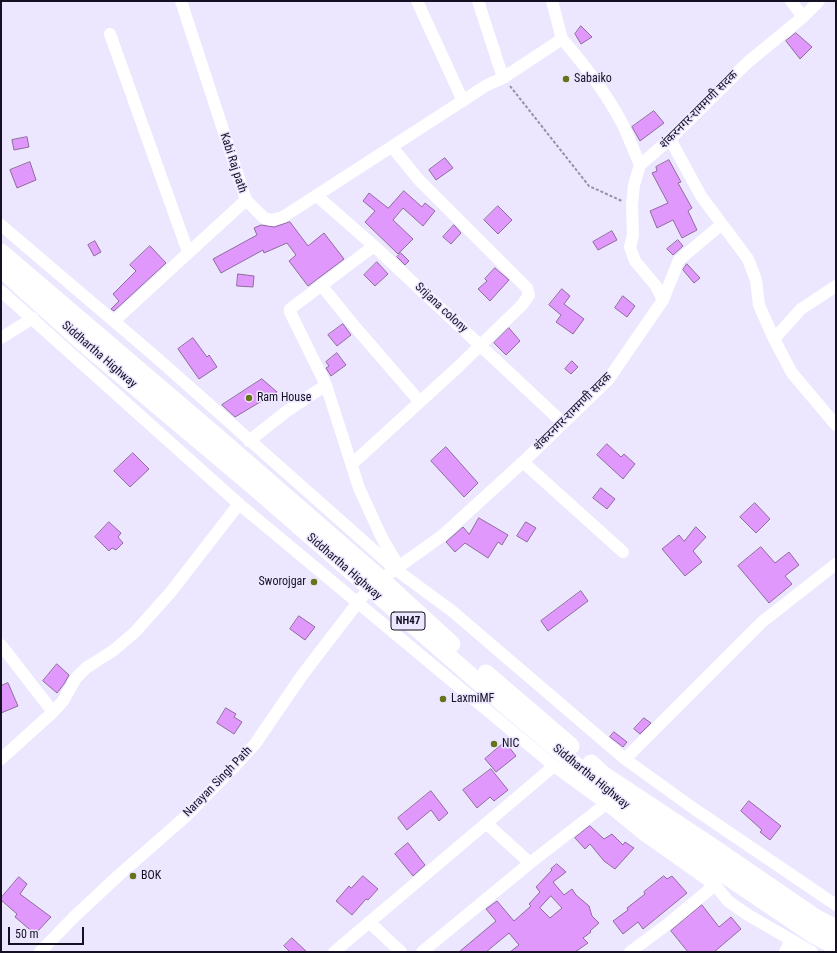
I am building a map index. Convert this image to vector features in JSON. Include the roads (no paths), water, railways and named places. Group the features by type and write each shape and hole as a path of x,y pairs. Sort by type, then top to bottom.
{"highway":[{"name":"Siddhartha Highway","path":"1,252 213,433 507,707 610,794 809,944 836,947"},
{"name":"Siddhartha Highway","path":"1,269 83,343 255,488 453,644 603,774 815,916 832,920"}],"street":[{"name":"Kabi Raj path","path":"114,321 246,200 180,1"},
{"path":"417,1 464,101"},
{"path":"478,1 503,78"},
{"path":"552,1 562,40 610,103 622,124 640,165 634,185 632,205 633,235 630,247 635,261 656,286 663,300"},
{"path":"791,1 803,17"},
{"name":"शंकरनगर-राममणी सदक","path":"640,165 670,139 748,62 803,17 819,1"},
{"path":"110,34 188,252"},
{"path":"246,200 264,218 272,220 283,217 392,148 487,85 503,78 562,40"},
{"path":"670,139 701,196 748,259 756,280 759,305 774,339 792,373 836,425"},
{"path":"352,464 522,305 529,295 527,288 419,180 392,148"},
{"name":"Srijana colony","path":"317,196 374,246 563,423"},
{"name":"शंकरनगर-राममणी सदक","path":"375,584 443,535 523,462 608,380 663,300 679,260 722,224"},
{"path":"1,225 114,321 249,441 397,568 452,611 625,760 836,905"},
{"path":"374,246 291,307 290,312 326,385 360,488 397,568"},
{"path":"321,285 420,402"},
{"path":"774,339 801,309 836,286"},
{"path":"1,291 33,318 239,504 554,766 606,804 644,835 715,885 732,905 748,915 809,944"},
{"path":"1,338 33,318"},
{"path":"249,441 287,411 326,385"},
{"path":"523,462 623,552"},
{"path":"1,759 53,712 63,701 76,678 86,668 114,650 135,632 160,605 239,504"},
{"path":"625,760 762,622 836,564"},
{"name":"Narayan Singh Path","path":"40,952 119,874 184,818 255,744 303,674 358,602 375,584"},
{"path":"1,645 53,712"},
{"path":"334,952 554,766"},
{"path":"422,952 530,863 606,804"},
{"path":"486,823 530,863"},
{"path":"630,952 669,923 715,885"},
{"path":"786,949 809,944 832,920"},
{"path":"369,922 402,952"}],"place":[{"name":"Sabaiko","path":"566,79"},
{"name":"Ram House","path":"249,398"},
{"name":"Sworojgar","path":"314,582"},
{"name":"LaxmiMF","path":"443,699"},
{"name":"NIC","path":"494,744"},
{"name":"BOK","path":"133,876"}]}
